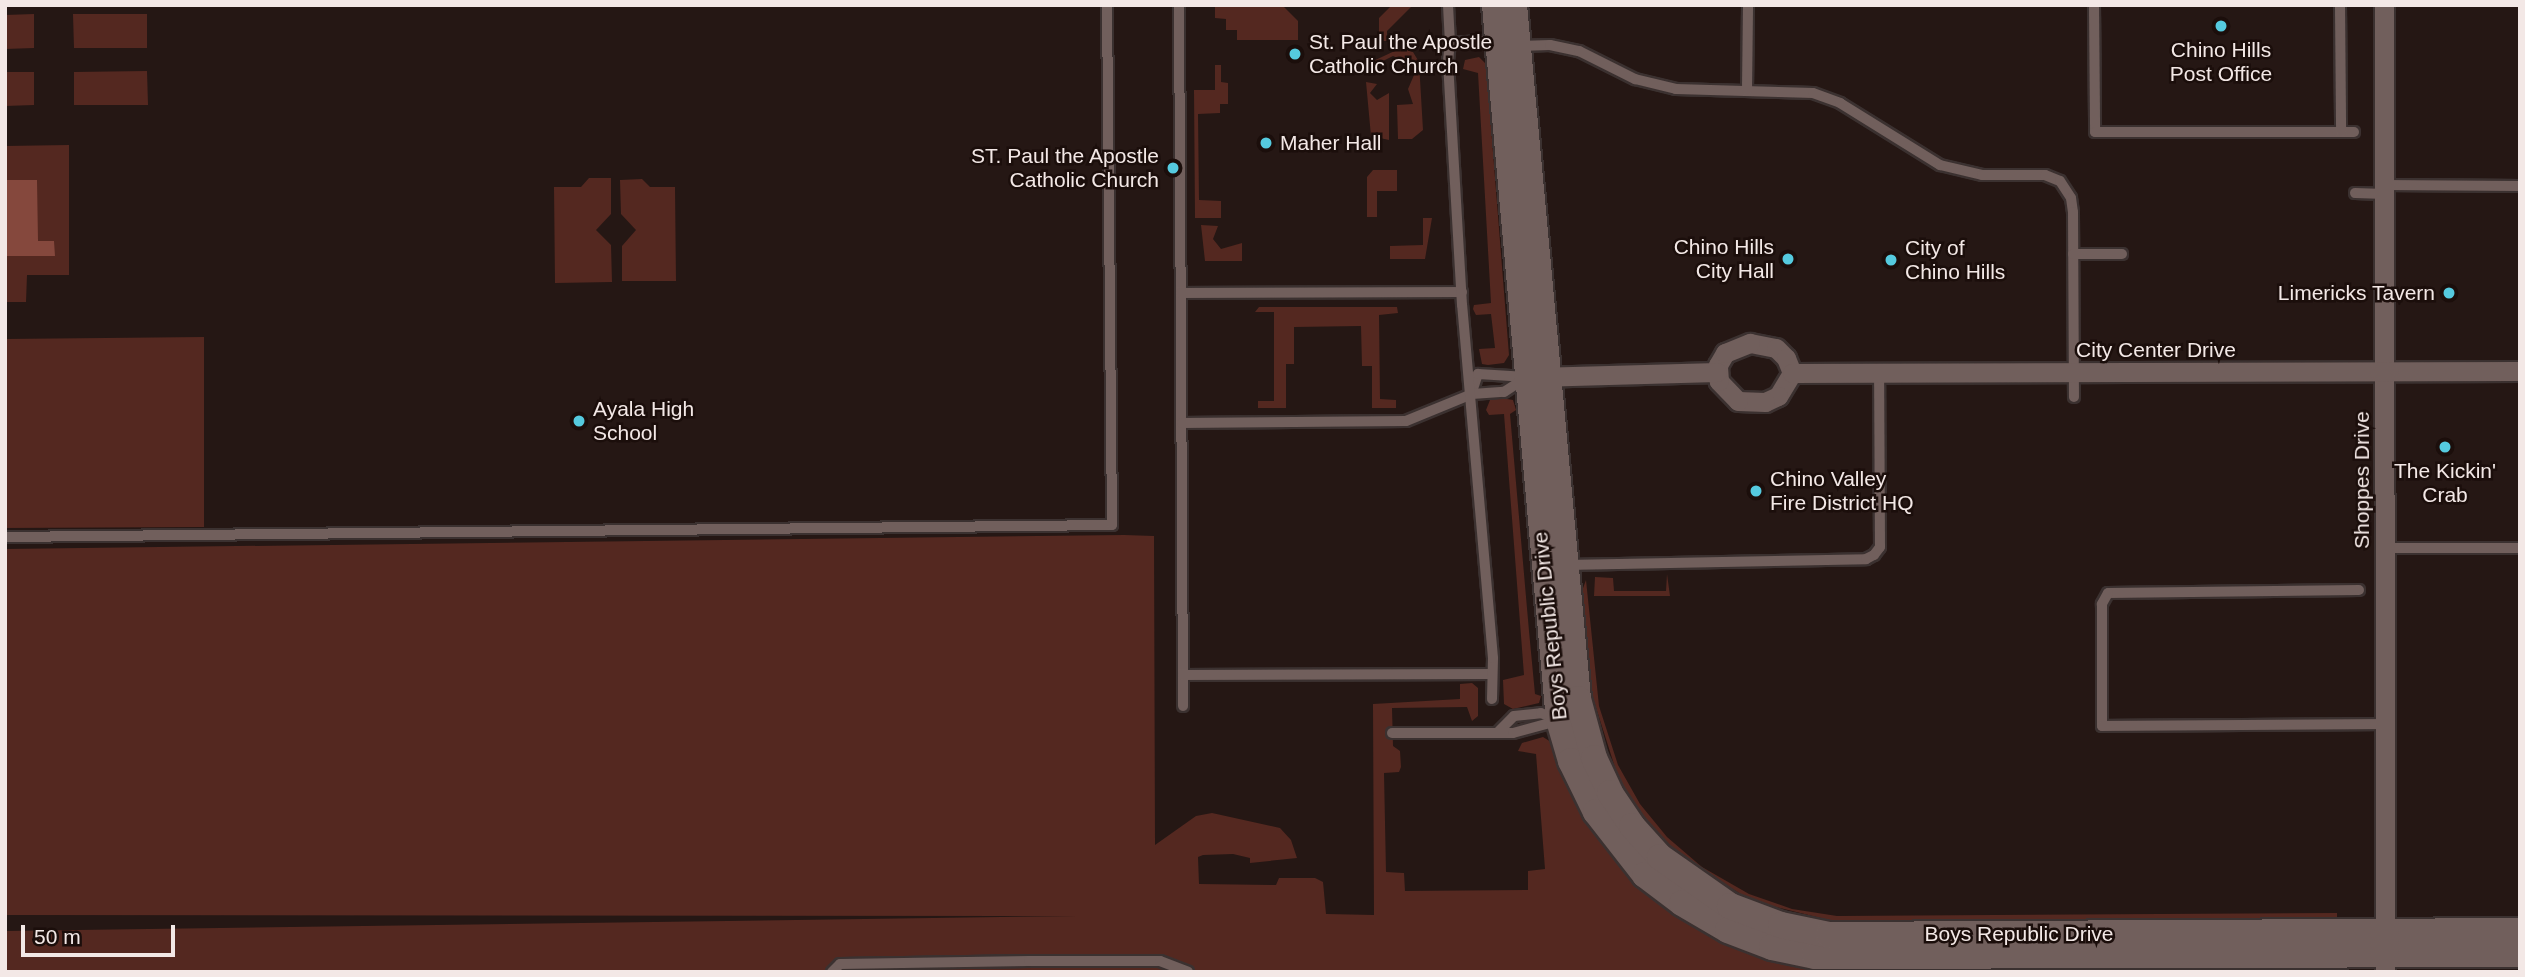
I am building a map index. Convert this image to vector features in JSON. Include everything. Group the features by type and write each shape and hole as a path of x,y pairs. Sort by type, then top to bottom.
{"main road":[{"name":"Boys Republic Drive","path":"1494,5 1508,43"},
{"name":"Boys Republic Drive","path":"1514,5 1508,43 1554,565 1559,720 1587,796 1633,862 1697,914 1772,947 1815,956 1868,958 2520,954"},
{"name":"Boys Republic Drive","path":"1554,565 1578,699 1594,758 1610,793 1632,826 1660,857 1739,910 1790,927 1841,935 2385,953 2520,931"}],"street":[{"name":"Shoppes Drive","path":"2384,5 2385,953"},
{"path":"1751,343 1776,348 1786,358 1792,373 1778,396 1752,403 1726,393 1717,372 1725,353 1751,343"},
{"name":"City Center Drive","path":"1792,373 2520,371"},
{"path":"1538,377 1717,372"}],"lane":[{"path":"5,537 1112,525 1107,5"},
{"path":"1179,5 1183,706"},
{"path":"1448,5 1462,292 1472,394 1492,699"},
{"path":"1747,90 1748,5"},
{"path":"2094,5 2095,132 2354,132"},
{"path":"2340,5 2341,132"},
{"path":"1450,43 1550,45 1579,51 1635,79 1676,89 1802,91 1826,97 1920,157 1958,171 2052,177 2071,198 2074,397"},
{"path":"2355,193 2520,186"},
{"path":"2073,254 2122,254"},
{"path":"1181,293 1462,292"},
{"path":"1554,565 1866,559 1874,555 1880,547 1879,373"},
{"path":"1472,394 1478,374 1538,377"},
{"path":"1182,423 1406,421 1472,394 1504,393 1538,377"},
{"path":"2384,548 2520,548"},
{"path":"2359,590 2108,593 2102,604 2102,726 2384,724"},
{"path":"1183,675 1492,674"},
{"path":"1499,731 1514,716 1541,713 1559,720"},
{"path":"1392,733 1513,733 1559,720"},
{"path":"832,972 840,964 1030,961 1160,961 1188,972"}],"shaded area":[{"path":"1215,5 1282,5 1298,21 1298,40 1237,40 1237,30 1226,30 1226,19 1215,18"},
{"path":"1392,5 1413,5 1387,31 1387,41 1379,41 1379,18"},
{"path":"34,14 34,48 5,49 5,15"},
{"path":"73,14 147,14 147,48 74,48"},
{"path":"1401,48 1413,52 1419,62 1423,130 1412,139 1398,139 1397,105 1413,104 1408,89 1414,75 1410,64 1393,56 1369,68 1369,63"},
{"path":"1479,57 1486,64 1509,355 1504,363 1488,365 1482,364 1479,349 1495,348 1491,314 1476,315 1473,309 1474,305 1491,303 1478,73 1463,69 1465,60"},
{"path":"1215,65 1221,65 1221,82 1228,83 1228,104 1220,104 1220,113 1198,114 1199,200 1221,201 1221,218 1195,218 1194,90 1215,90"},
{"path":"147,71 148,105 74,105 74,72"},
{"path":"5,72 34,72 34,105 5,106"},
{"path":"1366,82 1377,84 1370,93 1377,100 1389,93 1389,140 1371,136"},
{"path":"69,145 69,275 27,275 26,302 5,302 5,146"},
{"path":"1373,170 1397,170 1397,191 1377,191 1377,217 1367,217 1367,177"},
{"path":"589,178 611,178 611,214 596,230 611,245 612,282 555,283 554,187 581,187"},
{"path":"642,179 650,187 675,187 676,281 622,281 622,246 636,230 621,214 620,180"},
{"path":"5,180 37,180 38,241 54,241 55,256 5,256"},
{"path":"1423,218 1432,218 1425,259 1390,259 1390,246 1423,245"},
{"path":"1201,225 1218,226 1213,239 1221,249 1242,243 1242,261 1205,261"},
{"path":"1259,307 1397,307 1398,313 1379,315 1380,399 1396,400 1396,408 1372,408 1372,366 1362,366 1361,326 1294,327 1294,364 1286,364 1286,408 1258,408 1258,401 1274,401 1274,312 1255,312"},
{"path":"204,337 204,527 5,528 5,339"},
{"path":"1490,400 1513,400 1516,410 1510,414 1535,694 1541,696 1539,703 1513,709 1504,704 1503,680 1524,675 1504,414 1489,415 1486,410"},
{"path":"1154,536 1155,845 1196,816 1212,813 1280,828 1291,840 1297,858 1250,863 1250,858 1233,854 1203,855 1198,857 1199,884 1276,885 1279,878 1315,878 1323,882 1326,914 1374,915 1373,704 1460,699 1460,684 1472,683 1478,688 1478,716 1472,721 1467,707 1392,708 1393,746 1400,751 1401,767 1399,772 1384,773 1386,872 1404,873 1405,891 1528,890 1528,871 1545,869 1536,754 1518,751 1522,743 1543,737 1551,742 1585,820 1626,875 1702,932 1775,962 1833,971 2340,968 2353,972 5,972 5,931 1078,916 5,915 5,549"},
{"path":"1667,574 1670,596 1594,596 1595,577 1613,578 1614,591 1666,591"},
{"path":"1586,580 1599,706 1618,765 1640,804 1667,837 1702,867 1749,894 1792,909 1837,916 2337,913 2337,918 1833,921 1752,901 1680,856 1648,822 1619,780 1592,695 1582,591"}],"place":[{"name":"Chino Hills Post Office","path":"2221,26"},
{"name":"St. Paul the Apostle Catholic Church","path":"1295,54"},
{"name":"Maher Hall","path":"1266,143"},
{"name":"ST. Paul the Apostle Catholic Church","path":"1173,168"},
{"name":"Chino Hills City Hall","path":"1788,259"},
{"name":"City of Chino Hills","path":"1891,260"},
{"name":"Limericks Tavern","path":"2449,293"},
{"name":"Ayala High School","path":"579,421"},
{"name":"The Kickin' Crab","path":"2445,447"},
{"name":"Chino Valley Fire District HQ","path":"1756,491"}]}
